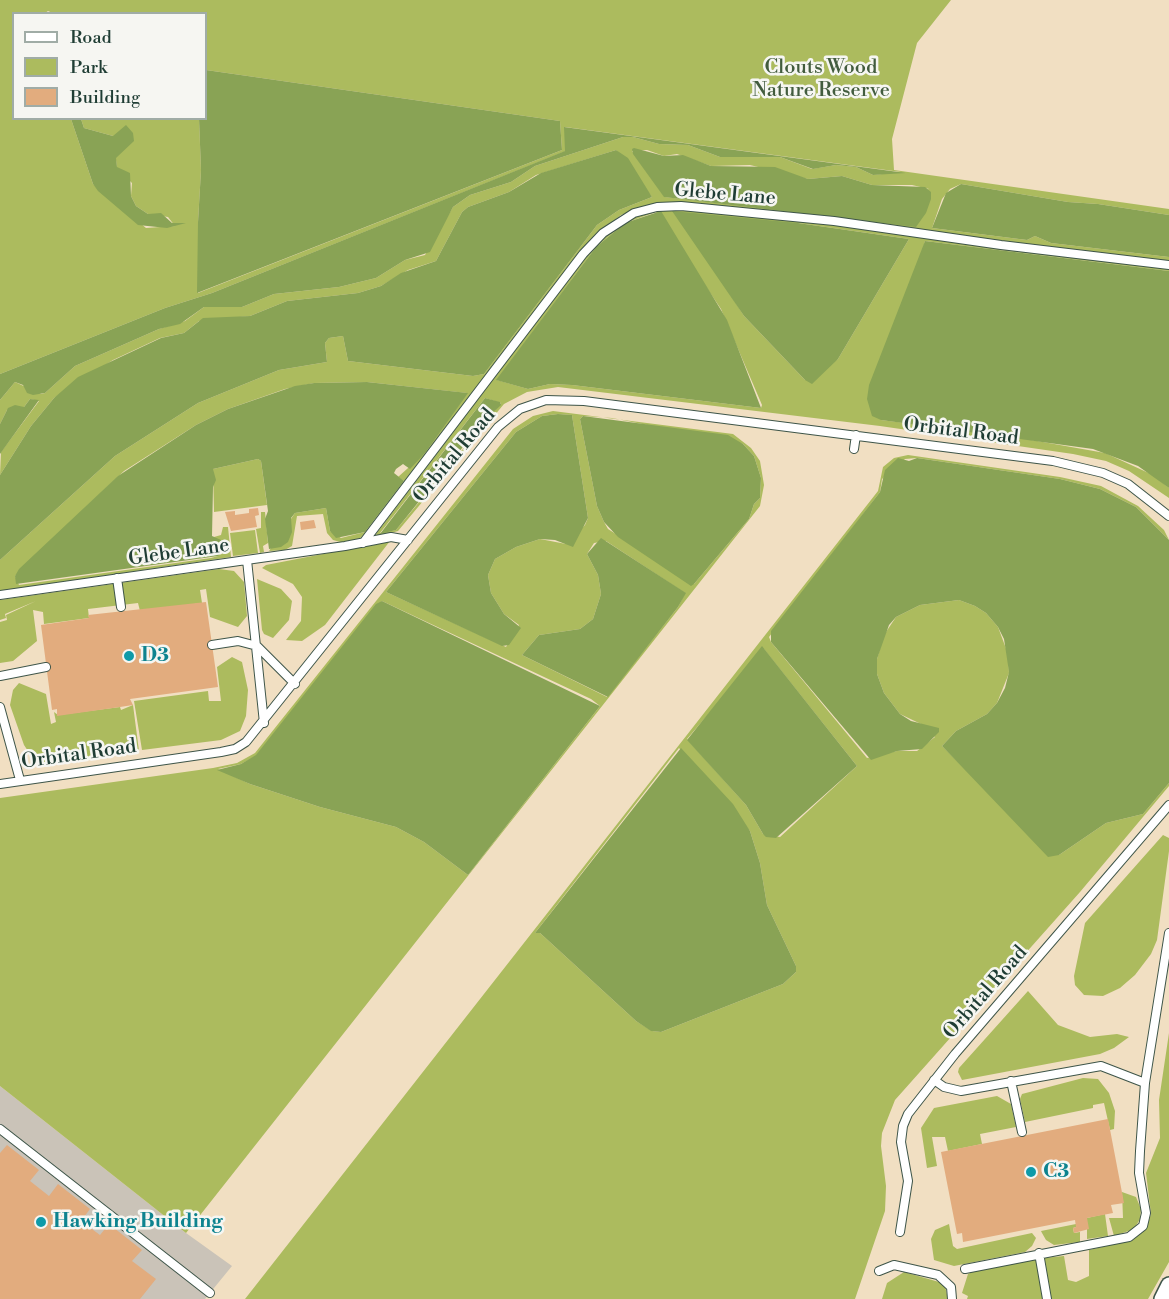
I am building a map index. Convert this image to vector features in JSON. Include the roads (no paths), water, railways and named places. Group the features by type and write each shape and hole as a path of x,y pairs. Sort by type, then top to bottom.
{"street":[{"path":"1162,1299 1169,1285"}],"lane":[{"name":"Glebe Lane","path":"363,543 583,254 603,232 634,213 657,207 681,206 834,221 1001,245 1169,265"},
{"name":"Orbital Road","path":"0,784 235,749 254,735 264,723 498,427 509,416 531,404 555,399 584,400 1081,467 1103,473 1128,484 1169,516"},
{"path":"854,449 856,435"},
{"name":"Glebe Lane","path":"0,595 363,543 397,536 408,540"},
{"path":"247,560 264,723"},
{"path":"117,578 121,607"},
{"path":"212,645 238,641 257,646 295,684"},
{"path":"0,676 46,667"},
{"path":"0,707 20,780"},
{"name":"Orbital Road","path":"900,1232 908,1181 902,1142 903,1126 934,1080 1169,804"},
{"path":"965,1269 1130,1237 1143,1226 1146,1206 1139,1173 1145,1083 1169,933"},
{"path":"934,1080 944,1087 961,1091 1101,1066 1145,1083"},
{"path":"1011,1081 1022,1132"},
{"path":"0,1129 210,1293"},
{"path":"1039,1253 1047,1299"},
{"path":"879,1271 894,1265 938,1275 951,1287 952,1299"}],"place":[{"name":"D3","path":"129,656"},
{"name":"C3","path":"1031,1172"},
{"name":"Hawking Building","path":"41,1222"}],"park label":[{"name":"Clouts Wood Nature Reserve","path":"821,80"}]}
